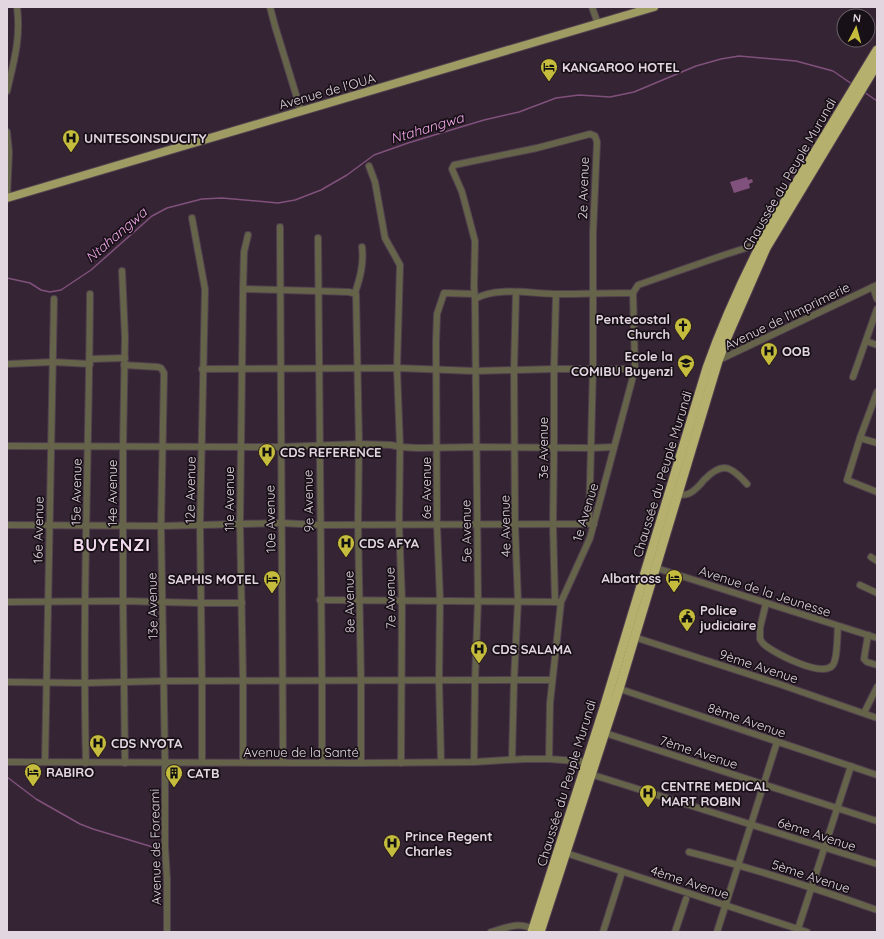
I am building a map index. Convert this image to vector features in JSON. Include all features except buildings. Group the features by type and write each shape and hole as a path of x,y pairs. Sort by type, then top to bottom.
{"highway":[{"name":"Chaussée du Peuple Murundi","path":"536,931 566,854 590,774 590,763 605,733 619,689 707,368 719,333 763,247 866,75 877,50"},
{"name":"Chaussée du Peuple Murundi","path":"866,75 877,64"},
{"name":"Chaussée du Peuple Murundi","path":"536,931 590,763 610,686 678,495 718,361 763,247"}],"main road":[{"name":"Avenue de l'OUA","path":"7,198 654,7"}],"street":[{"path":"7,91 18,44 19,22 17,7"},
{"path":"270,7 301,111"},
{"path":"592,7 598,24"},
{"path":"7,132 7,198"},
{"name":"2e Avenue","path":"475,297 474,241 462,192 452,171 454,166 537,148 590,134 595,136 593,368 590,448 592,524"},
{"name":"7e Avenue","path":"369,166 376,188 385,238 400,265 398,368 400,447 399,525 402,600 401,763"},
{"name":"12e Avenue","path":"192,218 205,289 202,369 200,524 202,762"},
{"name":"10e Avenue","path":"280,227 280,523 283,601 283,762"},
{"name":"11e Avenue","path":"243,762 240,524 243,289 244,255 248,236"},
{"name":"9e Avenue","path":"318,238 322,763"},
{"name":"8e Avenue","path":"361,763 358,525 359,444 356,295 362,270 362,247"},
{"path":"475,297 494,293 516,292 556,294 633,293 638,284 749,247 763,247"},
{"name":"14e Avenue","path":"122,271 125,331 124,358 126,365 123,447 125,763"},
{"path":"875,286 877,299"},
{"name":"Avenue de l'Imprimerie","path":"707,368 718,361 875,286"},
{"path":"243,289 318,290 356,295"},
{"name":"4e Avenue","path":"512,759 518,600 515,525 514,370 516,292"},
{"name":"6e Avenue","path":"442,762 439,680 440,600 436,448 437,314 445,293 475,297"},
{"name":"1e Avenue","path":"549,759 552,680 558,601 590,538 592,524 636,369 633,293"},
{"name":"15e Avenue","path":"86,763 84,601 90,362 90,294"},
{"name":"3e Avenue","path":"556,294 553,525 558,601"},
{"name":"5e Avenue","path":"474,762 478,600 475,297"},
{"name":"16e Avenue","path":"45,762 54,299"},
{"path":"126,365 128,302"},
{"path":"853,376 877,309"},
{"path":"866,341 877,345"},
{"path":"7,364 90,362 124,358"},
{"name":"13e Avenue","path":"126,365 158,367 161,368 164,373 161,526 165,762"},
{"path":"202,369 636,369"},
{"path":"877,392 860,438 847,480 877,492"},
{"path":"860,438 877,443"},
{"path":"7,446 280,447 359,444 436,448 614,447"},
{"path":"678,495 689,494 699,486 711,472 721,468 736,472 746,484"},
{"path":"7,525 161,526 280,523 320,525 592,524"},
{"path":"871,557 877,561"},
{"name":"Avenue de la Jeunesse","path":"652,567 877,638"},
{"path":"860,584 877,594"},
{"path":"7,602 48,600 242,603"},
{"path":"320,600 558,601"},
{"path":"766,603 760,628 760,639 765,645 779,654 802,665 817,669 832,666 835,661 838,626"},
{"path":"868,635 864,659 866,662 877,665"},
{"name":"9ème Avenue","path":"634,637 779,684 877,718"},
{"path":"7,682 84,684 164,681 552,680"},
{"name":"8ème Avenue","path":"610,686 877,775"},
{"path":"864,713 877,687"},
{"name":"7ème Avenue","path":"605,733 877,821"},
{"path":"717,932 777,742"},
{"name":"Avenue de la Santé","path":"7,762 401,763 549,759 590,763"},
{"name":"Avenue de Foreami","path":"165,762 167,932"},
{"path":"798,931 851,766"},
{"name":"6ème Avenue","path":"590,774 877,864"},
{"name":"5ème Avenue","path":"689,852 812,887 877,910"},
{"name":"4ème Avenue","path":"566,854 726,905 798,931 807,932"},
{"path":"603,932 622,872"},
{"path":"675,932 686,900"},
{"path":"491,932 521,925 528,926 536,931"}],"shaded area":[{"path":"747,177 748,180 752,179 753,182 749,184 750,188 734,193 730,182"}],"waterway":[{"name":"Ntahangwa","path":"7,278 30,283 41,290 50,292 61,290 91,270 152,216 167,208 202,199 222,198 278,203 295,200 321,190 347,175 374,155 408,143 484,120 519,112 556,98 579,95 610,97 634,92 696,66 721,59 739,56 796,61 833,71 852,84"},
{"name":"Ntahangwa","path":"864,92 877,101"},
{"path":"7,777 36,799 80,824 161,850"}],"place":[{"name":"KANGAROO HOTEL","path":"549,82"},
{"name":"UNITESOINSDUCITY","path":"71,153"},
{"name":"Pentecostal Church","path":"683,341"},
{"name":"OOB","path":"769,366"},
{"name":"Ecole la COMIBU Buyenzi","path":"686,378"},
{"name":"CDS REFERENCE","path":"267,467"},
{"name":"CDS AFYA","path":"346,558"},
{"name":"Albatross","path":"674,593"},
{"name":"SAPHIS MOTEL","path":"272,594"},
{"name":"Police judiciaire","path":"687,632"},
{"name":"CDS SALAMA","path":"479,664"},
{"name":"CDS NYOTA","path":"98,758"},
{"name":"RABIRO","path":"33,787"},
{"name":"CATB","path":"174,788"},
{"name":"CENTRE MEDICAL MART ROBIN","path":"648,808"},
{"name":"Prince Regent Charles","path":"392,858"}],"district":[{"name":"BUYENZI","path":"112,545"}]}
